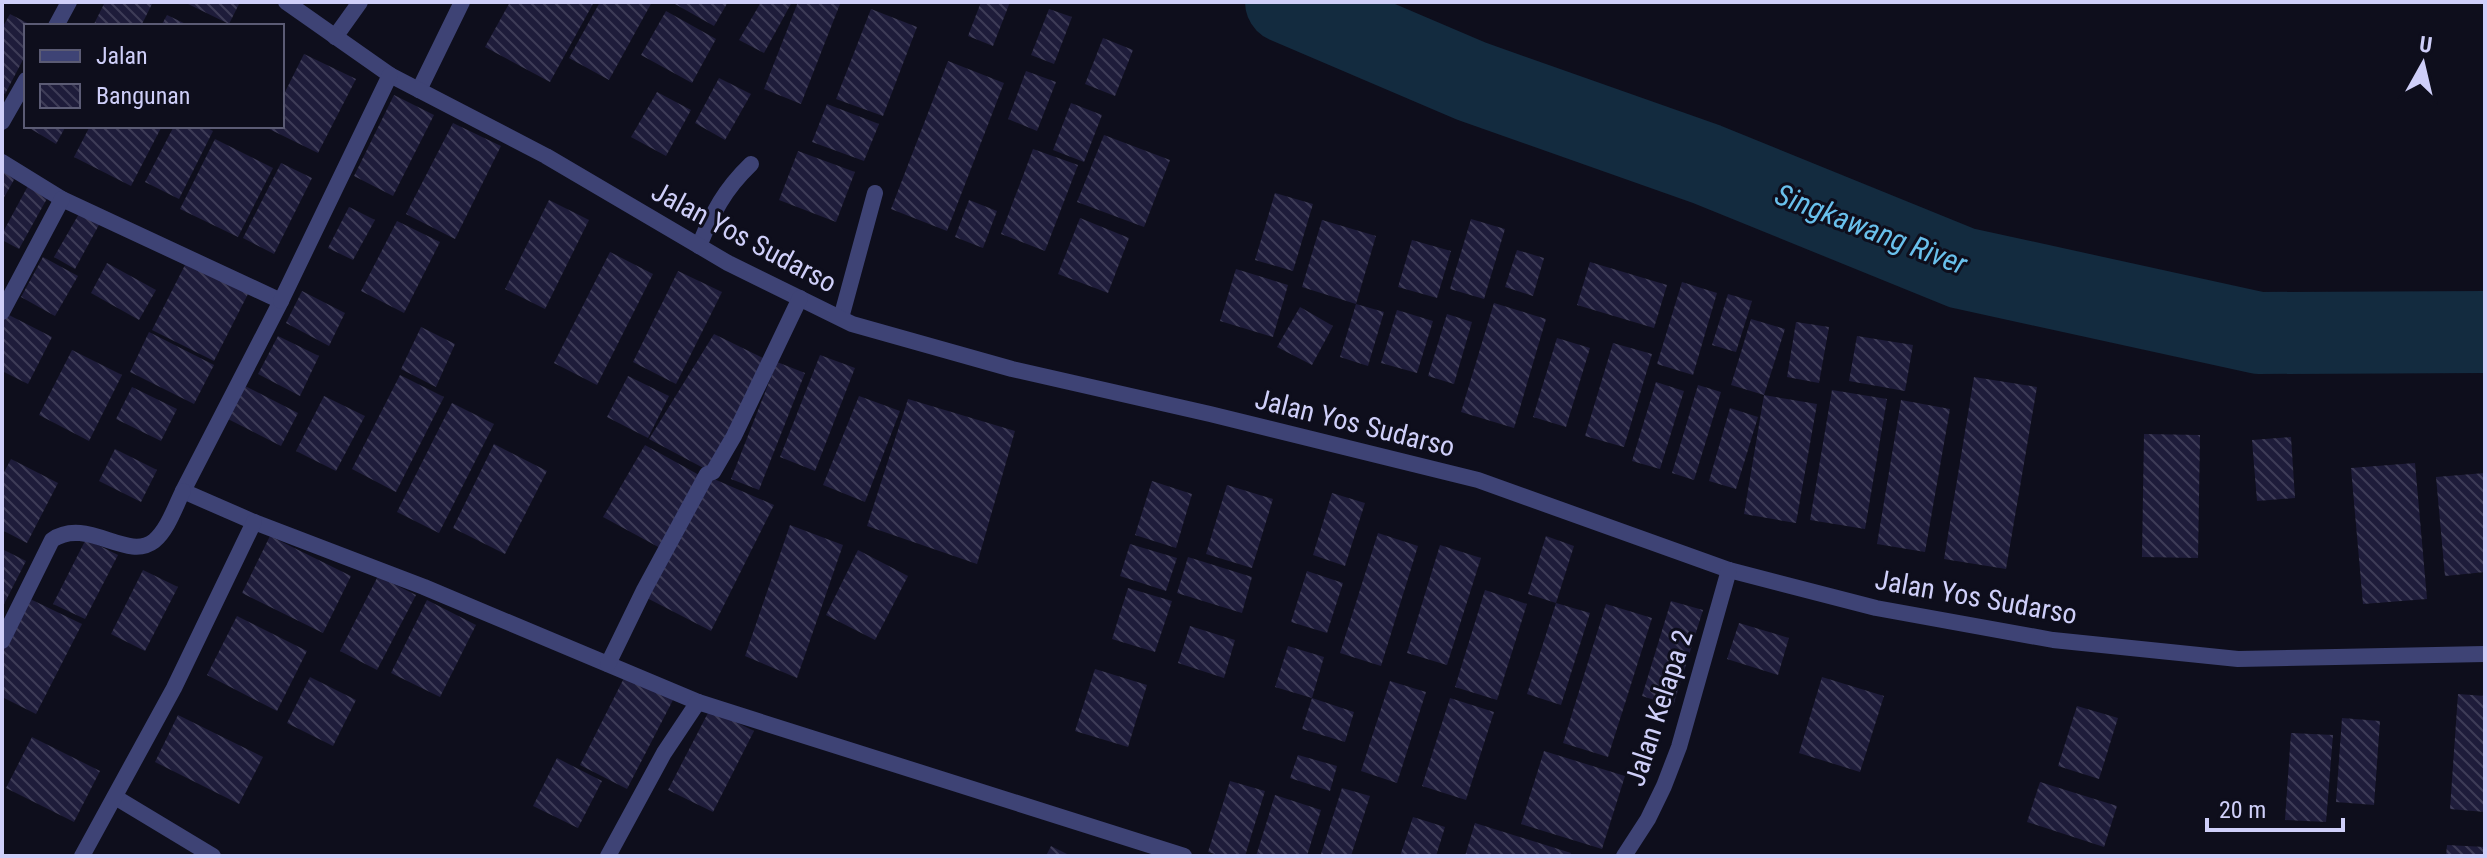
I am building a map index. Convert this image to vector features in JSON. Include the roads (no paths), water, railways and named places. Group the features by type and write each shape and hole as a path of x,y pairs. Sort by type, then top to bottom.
{"street":[{"path":"57,24 69,2"},
{"name":"Jalan Yos Sudarso","path":"286,2 390,75 546,156 728,263 852,324 1012,369 1478,480 1729,570 1876,608 2053,640 2238,659 2485,654"},
{"path":"335,37 360,2"},
{"path":"419,90 462,2"},
{"path":"2,641 52,540 61,534 77,531 131,546 144,546 155,540 169,521 281,301 390,75"},
{"path":"2,122 24,84"},
{"path":"2,162 62,199 281,301"},
{"path":"699,246 716,206 731,183 751,164"},
{"path":"841,318 875,193"},
{"path":"2,312 62,199"},
{"path":"608,664 669,541 707,474 713,472 734,436 800,298"},
{"path":"183,491 254,522 424,587 698,702 1184,856"},
{"path":"82,856 174,688 254,522"},
{"name":"Jalan Kelapa 2","path":"1624,856 1648,819 1679,747 1729,570"},
{"path":"608,856 664,753 698,702"},
{"path":"115,797 213,856"}],"waterway":[{"name":"Singkawang River","path":"1286,2 1471,81 1706,164 1962,268 2259,333 2485,332"}]}
